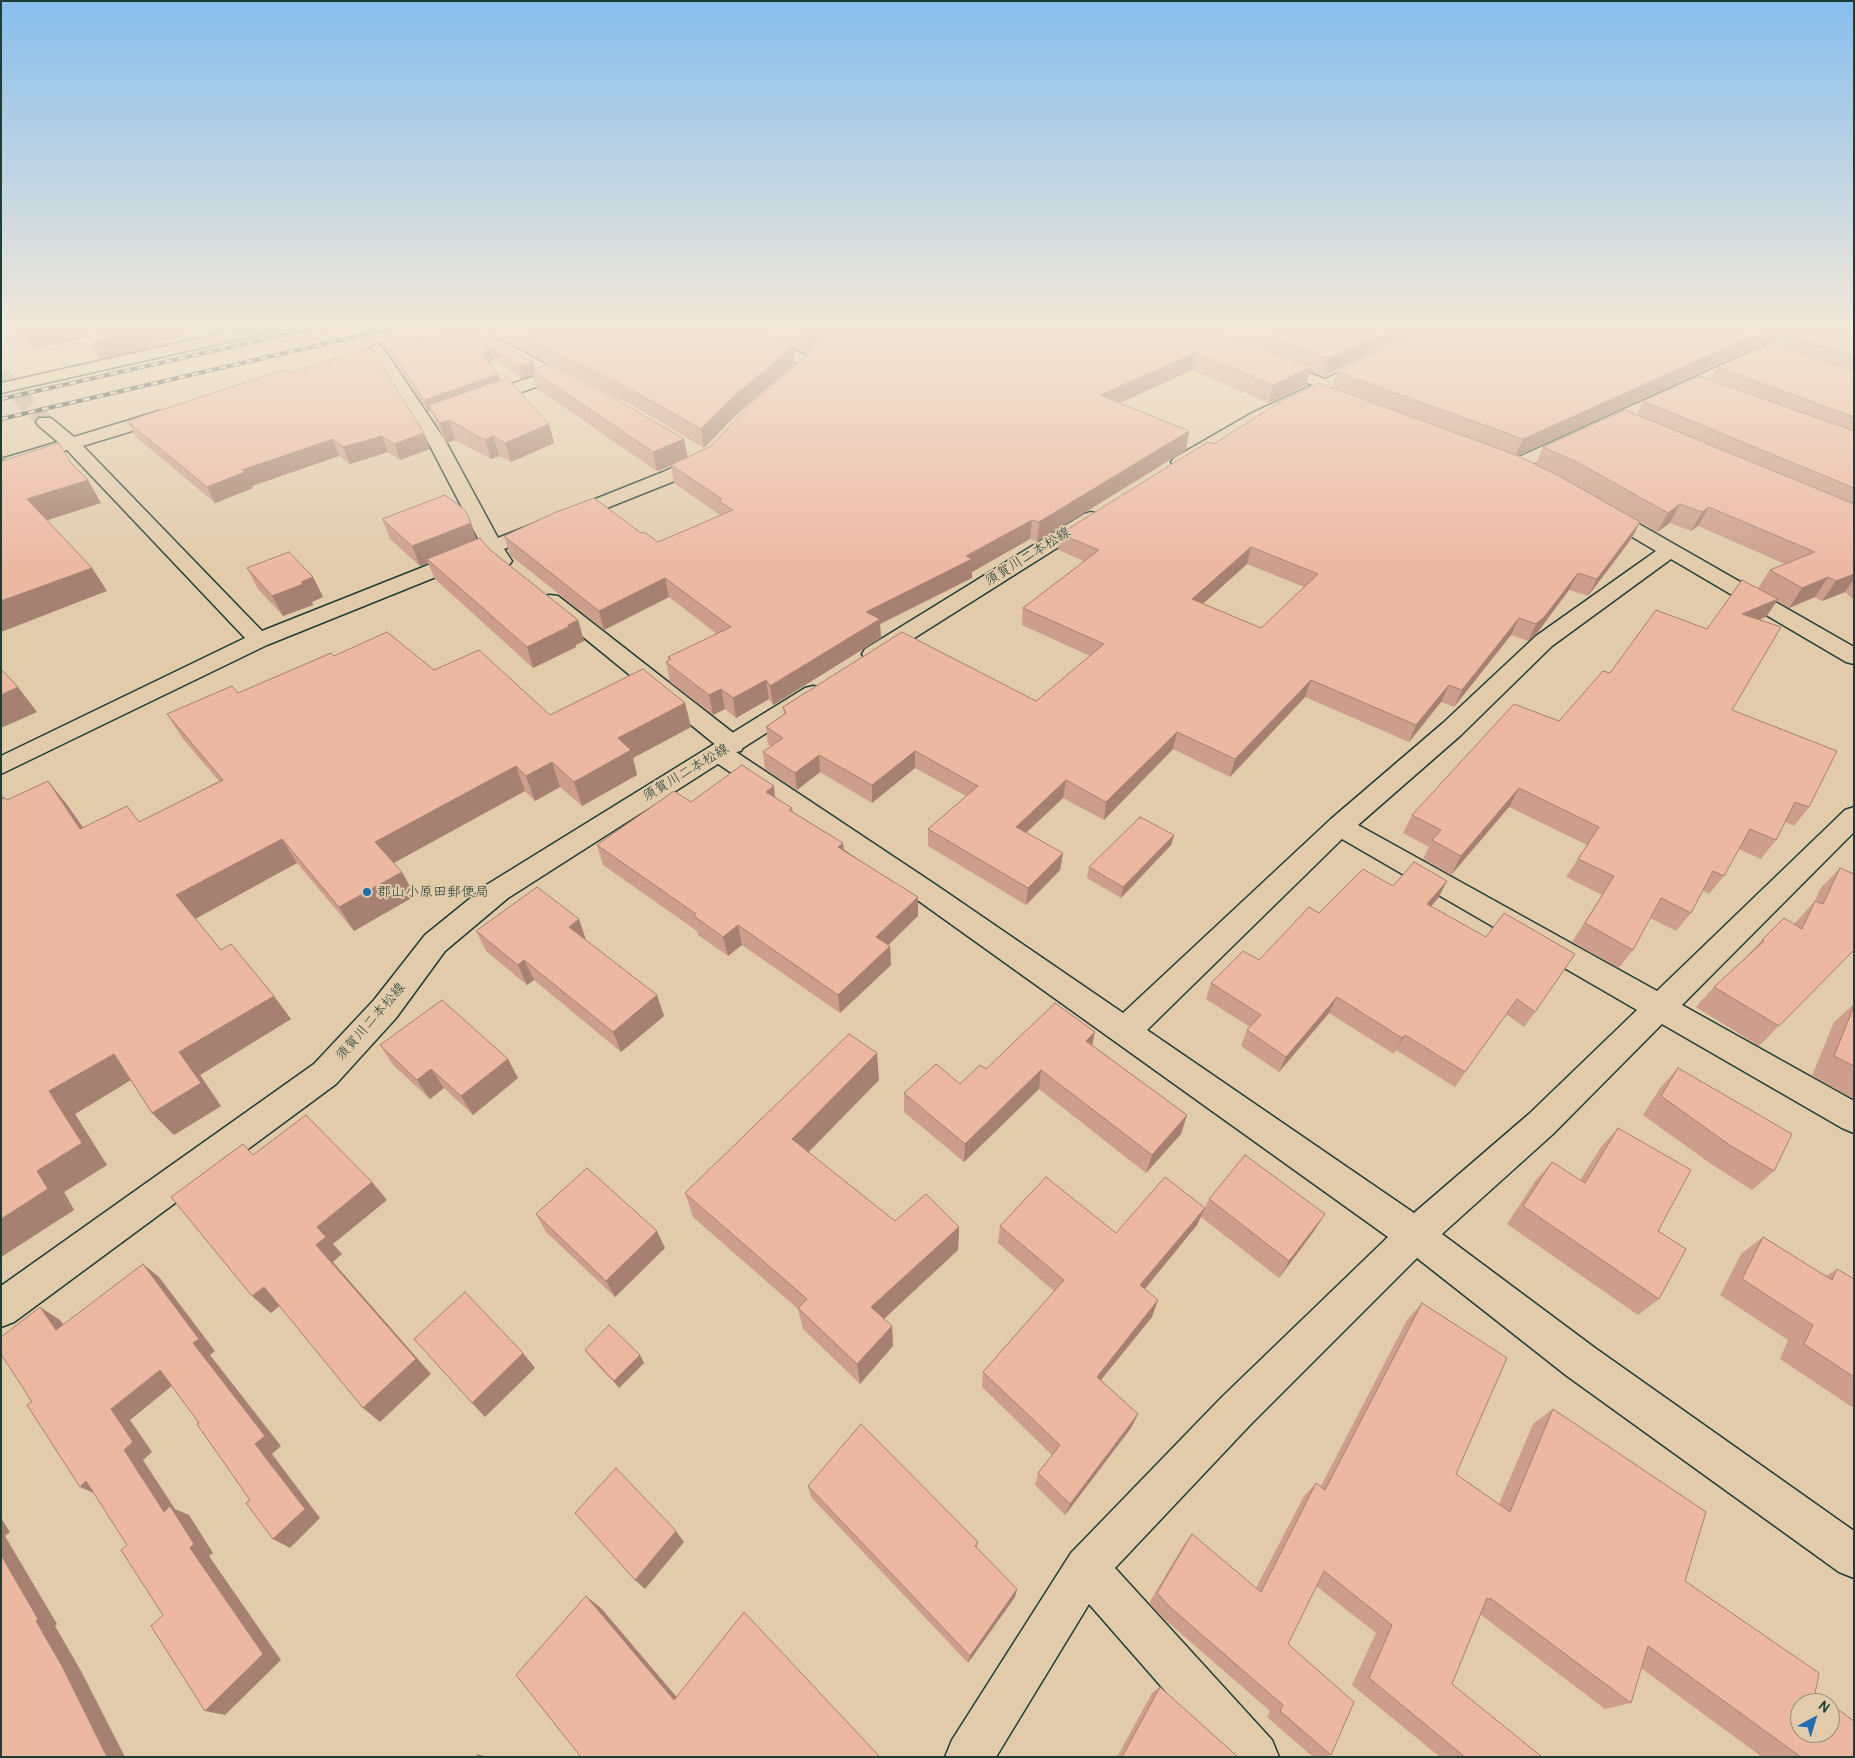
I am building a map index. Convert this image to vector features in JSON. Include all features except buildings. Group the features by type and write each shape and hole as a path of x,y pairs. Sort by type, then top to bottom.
{"street":[{"path":"423,407 432,418 437,442 478,516 492,546 504,564 726,749 1415,1236 1581,1362 1854,1557"},
{"path":"1158,476 1258,418 1285,407"},
{"path":"1516,465 1645,407"},
{"path":"1,465 182,410"},
{"path":"1617,420 1635,428"},
{"path":"45,422 71,444 260,640"},
{"path":"1,766 260,640 670,476 705,452"},
{"path":"1498,458 1534,474"},
{"path":"1586,500 1854,657"},
{"name":"須賀川二本松線","path":"857,664 1109,507"},
{"path":"1124,1032 1340,826 1452,729 1544,641 1670,550"},
{"name":"須賀川二本松線","path":"1,1309 325,1074 386,1009 434,943 498,891 726,749 832,680"},
{"path":"969,1757 1086,1568 1236,1410 1415,1236 1541,1124 1854,816"},
{"path":"1340,826 1854,1118"},
{"path":"1086,1568 1255,1757"}],"tunnel":[{"path":"31,407 45,422"}],"railway":[{"path":"1,419 53,407"}],"place":[{"name":"郡山小原田郵便局","path":"367,892"}]}
